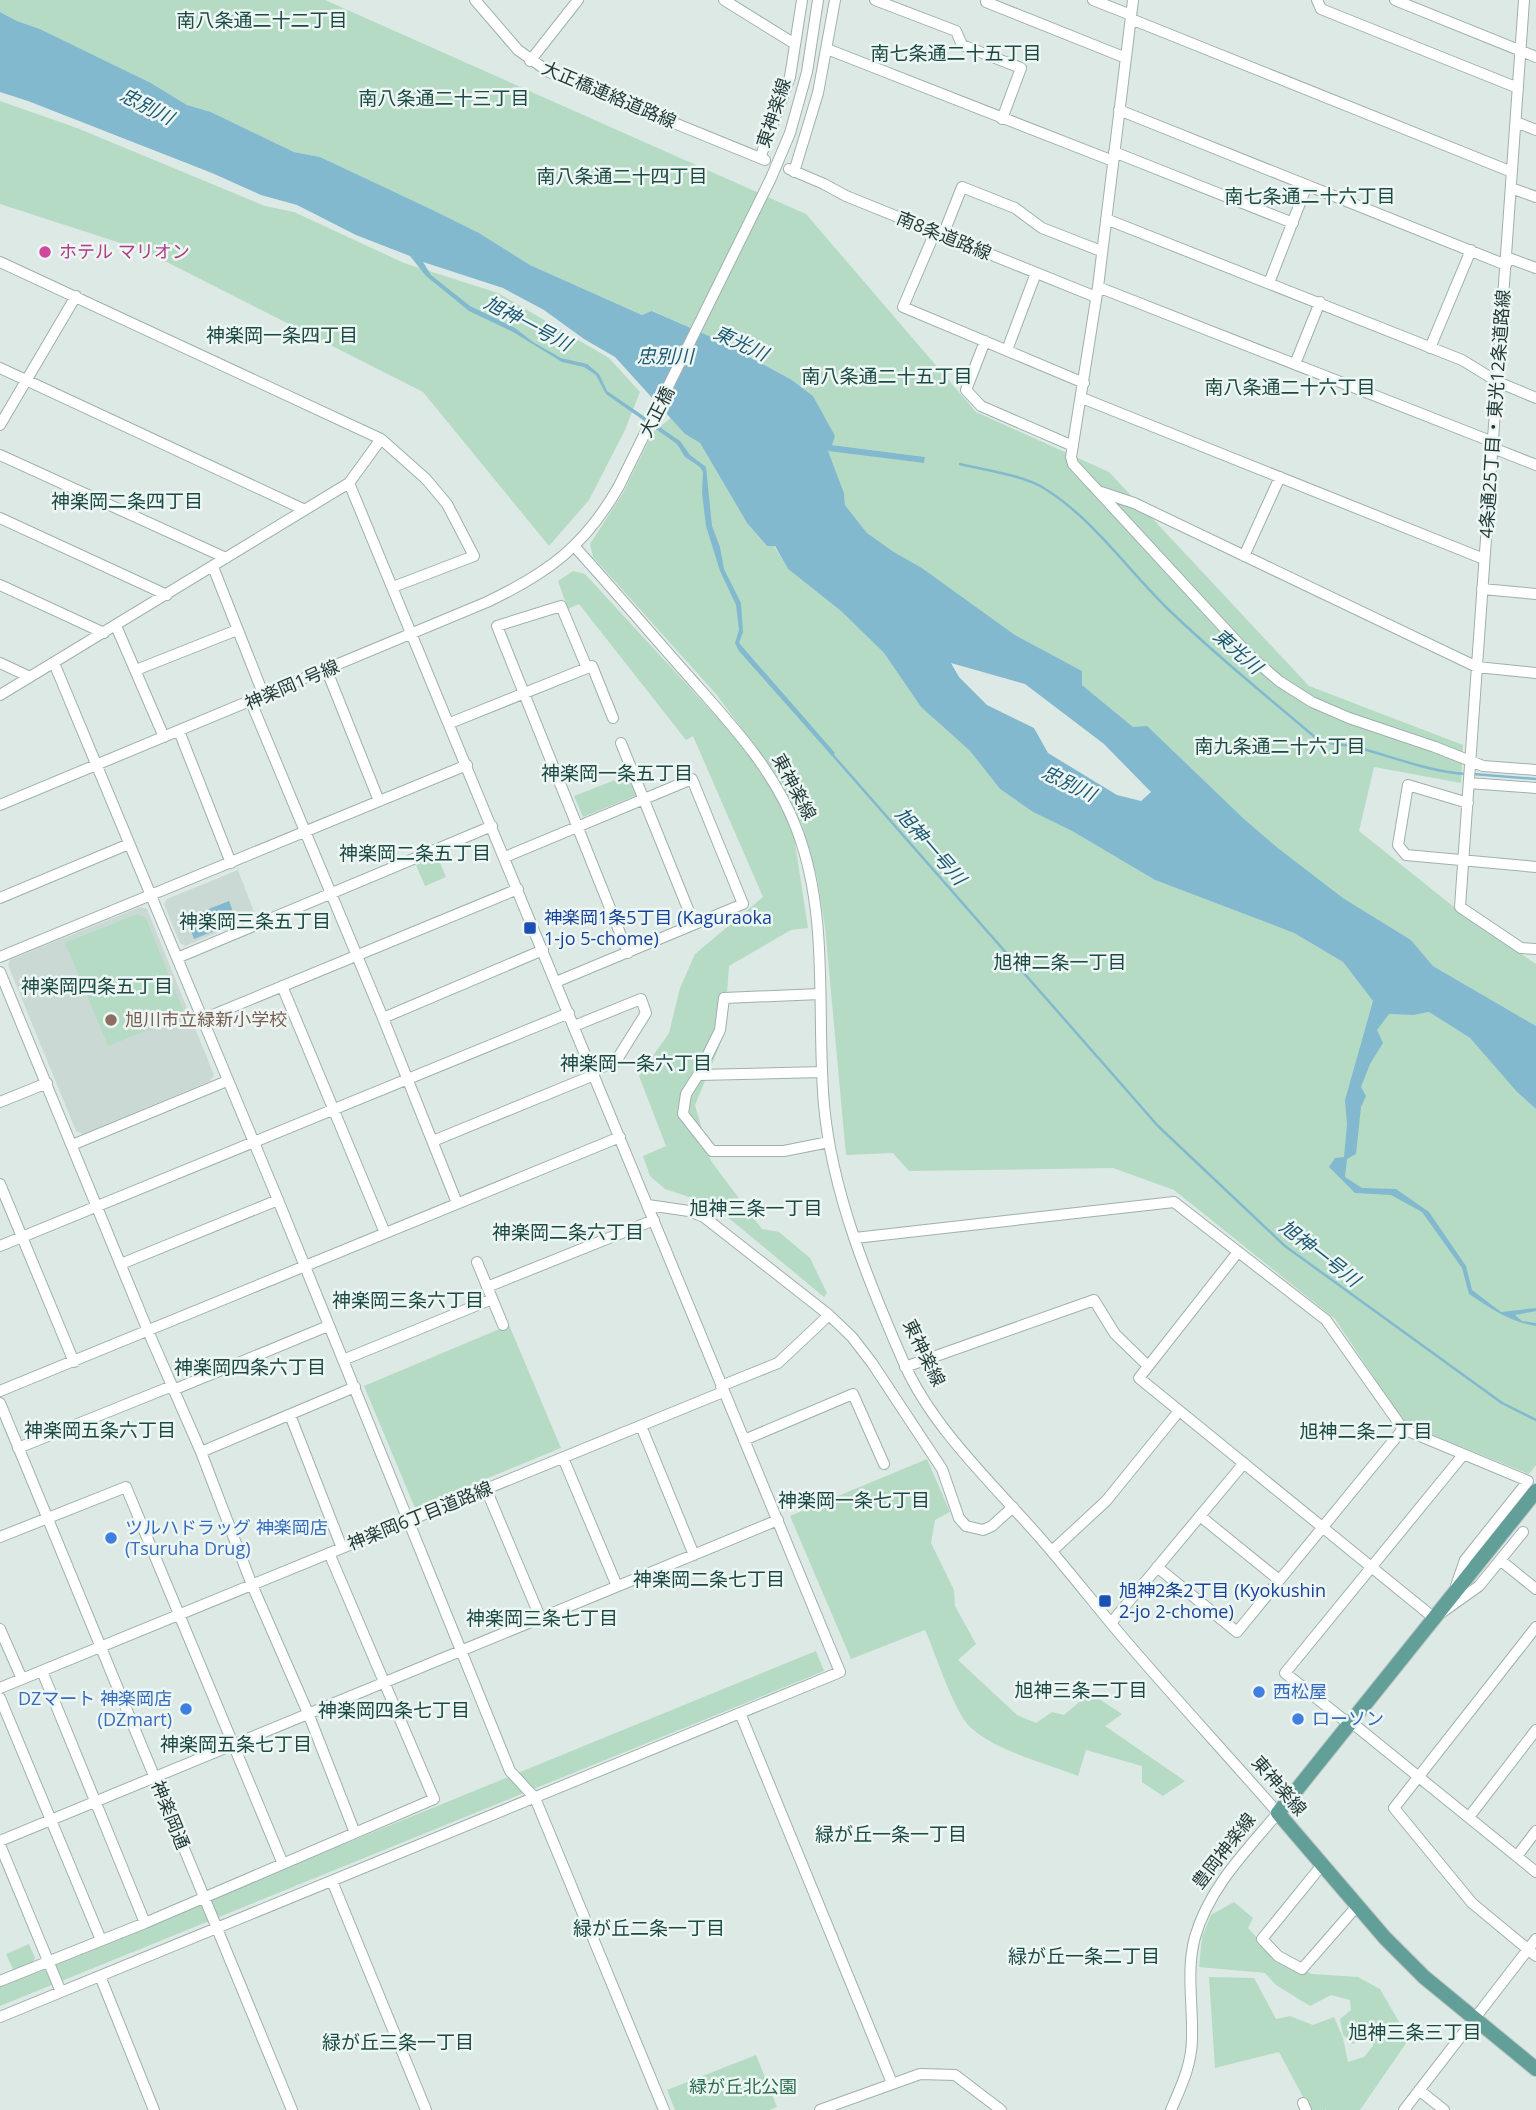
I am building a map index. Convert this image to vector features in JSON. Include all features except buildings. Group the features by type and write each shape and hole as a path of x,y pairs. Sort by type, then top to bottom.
{"main road":[{"name":"豊岡神楽線","path":"1278,1813 1536,1491"},
{"name":"東神楽線","path":"1278,1813 1357,1906 1424,1977 1536,2069"}],"street":[{"name":"大正橋連絡道路線","path":"475,0 530,61 549,72 763,159 790,77 795,44"},
{"path":"530,61 578,0"},
{"path":"724,0 743,5 795,44 802,0"},
{"name":"東神楽線","path":"747,232 790,133 807,72 818,0"},
{"path":"835,0 827,50 1002,119 1293,223"},
{"path":"875,0 956,31 962,44 1021,68 1002,119"},
{"path":"987,0 986,2 1126,58"},
{"path":"1093,0 1512,172"},
{"path":"1133,0 1097,292 1073,446 1073,464 1250,656 1279,681 1312,702 1349,718 1435,747 1470,773 1536,788"},
{"path":"1317,0 1321,9 1518,88"},
{"path":"1395,0 1536,57"},
{"name":"4条通25丁目・東光12条道路線","path":"1524,0 1460,907 1521,948 1536,949"},
{"name":"南8条道路線","path":"827,50 809,127 791,171 1035,272 1294,364 1536,465"},
{"path":"1119,110 1471,250 1536,268"},
{"path":"1516,122 1536,130"},
{"path":"1269,284 1307,185"},
{"path":"1084,383 903,307 962,187 1015,208 1042,228 1101,251"},
{"path":"1511,188 1536,197"},
{"path":"1105,219 1462,360 1498,382 1536,398"},
{"name":"大正橋","path":"575,547 620,486 747,232"},
{"path":"1430,348 1471,250"},
{"path":"0,262 381,439 426,479 447,505 474,556 393,587"},
{"path":"1007,350 1035,272"},
{"path":"0,425 76,296"},
{"path":"1294,364 1320,302"},
{"path":"985,341 966,390 981,406 1073,446"},
{"path":"0,368 305,510"},
{"path":"1082,398 1484,559"},
{"path":"0,695 349,483 381,439"},
{"path":"0,455 226,558"},
{"path":"1244,556 1280,477"},
{"path":"0,2017 840,1672 349,483"},
{"path":"1098,491 1134,503 1477,667 1536,673"},
{"path":"0,517 167,595"},
{"name":"東神楽線","path":"575,547 744,738 775,784 797,830 810,878 818,941 822,1072 829,1142 839,1188 855,1238 905,1367 939,1423 1278,1813"},
{"name":"神楽岡1号線","path":"0,805 327,671 515,589 541,575 575,547"},
{"path":"213,567 264,696"},
{"path":"0,585 104,634"},
{"path":"1482,589 1536,594"},
{"path":"587,668 561,606 497,626 628,953"},
{"path":"116,626 164,737"},
{"path":"136,670 237,630"},
{"path":"0,663 30,677"},
{"path":"54,663 344,1360 510,1771 535,1798 664,2110"},
{"path":"450,723 592,666 613,718"},
{"path":"327,671 379,801"},
{"path":"251,702 457,1203"},
{"path":"179,731 231,863"},
{"path":"621,743 694,925"},
{"path":"0,957 467,765"},
{"path":"1470,773 1483,766 1536,769"},
{"path":"505,857 692,779 743,904 556,982"},
{"path":"1468,803 1408,785 1398,845 1406,855 1536,867"},
{"path":"177,958 492,826"},
{"path":"0,898 130,844"},
{"path":"203,1019 517,889"},
{"path":"383,1018 543,950"},
{"path":"0,972 148,1332 201,1452 252,1585 308,1713 355,1833"},
{"path":"282,986 384,1233"},
{"path":"820,994 724,998 720,1030 686,1094 683,1114 712,1151 784,1151 829,1142"},
{"path":"433,1141 594,1073 616,1061 646,1013 641,999 574,1026"},
{"path":"0,1246 569,1013"},
{"path":"698,1075 822,1072"},
{"path":"72,1145 228,1081"},
{"path":"0,1102 47,1083"},
{"path":"0,1391 620,1137"},
{"path":"0,1184 74,1362"},
{"path":"121,1264 278,1200"},
{"path":"855,1238 1174,1202 1325,1320 1403,1429 1528,1481 1465,1560 1454,1592"},
{"path":"648,1205 690,1210 704,1217 829,1315 852,1337 942,1469 959,1518 966,1526 984,1530 1013,1507"},
{"path":"487,1287 654,1220"},
{"path":"1238,1252 1139,1378 1434,1618 1479,1587 1522,1532"},
{"path":"477,1262 503,1325"},
{"path":"344,1360 492,1299"},
{"path":"905,1367 1094,1300 1115,1334 1148,1366"},
{"name":"神楽岡6丁目道路線","path":"0,1688 641,1426 778,1363 829,1315"},
{"path":"19,1448 328,1326"},
{"path":"201,1452 355,1387"},
{"path":"744,1440 853,1394 884,1464"},
{"name":"神楽岡通","path":"0,1403 292,2110"},
{"path":"1052,1551 1107,1501 1179,1411"},
{"path":"290,1415 342,1548"},
{"path":"641,1426 694,1555"},
{"path":"1157,1567 1237,1632 1403,1429"},
{"path":"1463,1455 1285,1673 1536,1872"},
{"path":"563,1458 617,1587"},
{"path":"1111,1623 1244,1463"},
{"path":"0,1537 127,1488 283,1864"},
{"path":"486,1489 540,1617"},
{"path":"1200,1516 1279,1580"},
{"path":"61,1992 0,1843 778,1520"},
{"path":"0,1981 145,1923 434,1799 386,1681 329,1553"},
{"path":"1500,1560 1536,1589"},
{"path":"1532,1952 1472,1903 1394,1808 1536,1627"},
{"path":"0,1629 22,1679"},
{"path":"42,1671 145,1923"},
{"path":"0,1698 101,1940"},
{"path":"740,1713 892,2083"},
{"path":"1469,1817 1536,1730"},
{"name":"豊岡神楽線","path":"1171,2110 1187,2073 1191,2052 1190,1970 1199,1926 1208,1903 1230,1869 1278,1813"},
{"path":"1517,1856 1536,1831"},
{"path":"1322,1865 1262,1939 1278,1956 1302,1969 1357,1906"},
{"path":"332,1881 426,2110"},
{"path":"1404,2110 1474,2018 1532,1952 1536,1939"},
{"path":"100,1976 154,2110"},
{"path":"820,2110 920,2074 955,2075 1001,2110"},
{"path":"1419,2090 1444,2110"}],"shaded area":[{"path":"238,870 256,917 185,946 180,943 164,904 167,899"},
{"name":"旭川市立緑新小学校","path":"140,907 147,909 214,1075 210,1081 83,1134 76,1131 8,965 10,960"}],"green space":[{"path":"0,0 325,0 806,214 976,412 1109,472 1309,686 1463,745 1461,783 1374,767 1359,831 1454,907 1536,964 1536,1026 1433,966 1411,940 1343,898 1278,848 1082,685 1082,671 1015,635 922,568 867,533 845,505 844,493 827,450 924,463 925,457 832,445 813,396 792,380 716,339 653,311 642,315 530,265 478,233 320,157 294,152 211,112 187,105 151,83 0,12"},
{"path":"0,101 77,128 265,206 294,212 404,263 498,293 609,358 640,392 625,430 589,500 549,546 423,392 145,251 0,204"},
{"path":"671,418 685,434 700,443 747,523 767,546 774,546 788,569 841,611 884,653 921,707 970,751 1000,789 1033,812 1072,831 1155,880 1294,933 1343,962 1373,1001 1414,1015 1429,1012 1470,1038 1517,1092 1536,1109 1536,1465 1529,1474 1405,1424 1335,1319 1174,1190 1113,1168 909,1171 893,1153 846,1155 825,927 817,877 802,825 778,777 716,694 593,557 590,544 623,493 653,432"},
{"path":"573,571 585,574 737,739 770,786 793,830 808,928 791,930 729,966 724,1035 695,1105 711,1161 762,1229 779,1232 810,1258 827,1293 824,1297 713,1205 665,1189 650,1176 643,1156 666,1146 639,1076 669,1033 680,988 695,954 763,897 693,736 686,740 579,604 568,609 558,581"},
{"path":"628,775 637,795 583,817 574,796"},
{"path":"437,856 446,877 425,886 416,865"},
{"path":"137,914 146,918 185,1015 108,1046 65,943"},
{"path":"509,1325 561,1448 415,1508 364,1386"},
{"path":"927,1459 950,1512 935,1520 931,1543 954,1590 955,1606 976,1644 958,1660 1017,1715 1036,1723 1052,1712 1064,1715 1090,1693 1122,1714 1105,1726 1185,1781 1163,1796 1142,1782 1142,1766 1086,1750 1078,1776 993,1743 970,1727 964,1719 951,1695 925,1630 851,1659 790,1516"},
{"path":"816,1651 824,1671 0,2006 0,1985"},
{"path":"1234,1902 1253,1918 1248,1928 1276,1958 1312,1974 1358,1977 1380,1989 1409,2039 1360,2110 1310,2110 1279,2052 1215,2068 1209,1977 1254,1978 1276,2019 1290,2016 1313,2025 1334,2017 1343,2038 1348,2062 1364,2057 1373,2046 1372,2033 1353,2044 1343,2035 1340,2019 1351,2010 1350,2000 1331,1995 1310,2006 1276,1985 1265,1973 1199,1967 1202,1937 1211,1915"},
{"path":"29,1944 35,1958 32,1964 14,1971 6,1954"},
{"name":"緑が丘北公園","path":"756,2055 777,2107 769,2110 675,2110 667,2090"}],"water":[{"name":"忠別川","path":"0,12 151,83 187,105 211,112 294,152 320,157 424,206 479,233 530,265 642,315 652,311 716,339 792,380 813,396 835,436 832,445 925,457 924,463 828,451 844,493 845,505 867,533 922,568 1015,635 1082,671 1082,685 1133,727 1147,726 1278,848 1343,898 1411,940 1433,966 1536,1026 1536,1109 1517,1092 1470,1038 1429,1012 1414,1015 1389,1014 1377,1030 1383,1043 1370,1064 1361,1087 1366,1096 1361,1107 1356,1154 1347,1159 1345,1177 1362,1188 1396,1189 1429,1212 1466,1266 1472,1290 1501,1312 1536,1308 1536,1311 1515,1315 1522,1321 1536,1323 1536,1326 1509,1318 1469,1294 1462,1268 1422,1212 1391,1195 1355,1193 1329,1167 1335,1158 1344,1157 1347,1125 1345,1100 1373,1001 1343,962 1294,933 1155,880 1072,831 1033,812 1000,789 970,751 921,707 884,653 841,611 788,569 775,546 767,546 747,523 700,443 685,434 615,357 584,339 544,310 503,288 423,262 431,275 470,306 515,328 561,358 587,364 599,374 607,391 680,441 690,455 706,467 712,526 724,569 741,603 743,632 739,643 835,753 832,756 739,651 735,643 739,630 736,605 720,571 706,526 702,493 703,472 700,467 685,457 677,444 606,394 596,375 584,367 562,362 513,332 469,311 426,276 410,256 356,235 297,205 261,195 212,173 0,92","holes":["951,663 1025,684 1104,744 1151,792 1141,801 1117,795 1048,753 1034,728 987,705 959,677"]},
{"path":"229,901 237,922 194,939 186,918"}],"waterway":[{"name":"東光川","path":"960,464 1024,479 1060,499 1093,528 1186,626 1317,739 1426,767 1466,774"},
{"name":"旭神一号川","path":"831,753 1158,1126 1285,1246 1502,1403 1536,1420"},
{"name":"東光川","path":"1473,774 1536,779"}],"place":[{"name":"ホテル マリオン","path":"45,252"},
{"name":"神楽岡1条5丁目 (Kaguraoka 1-jo 5-chome)","path":"530,928"},
{"name":"旭川市立緑新小学校","path":"111,1020"},
{"name":"ツルハドラッグ 神楽岡店 (Tsuruha Drug)","path":"111,1538"},
{"name":"旭神2条2丁目 (Kyokushin 2-jo 2-chome)","path":"1105,1601"},
{"name":"西松屋","path":"1259,1692"},
{"name":"DZマート 神楽岡店 (DZmart)","path":"186,1709"},
{"name":"ローソン","path":"1298,1719"}],"district":[{"name":"南八条通二十二丁目","path":"262,20"},
{"name":"南七条通二十五丁目","path":"956,53"},
{"name":"南八条通二十三丁目","path":"444,98"},
{"name":"南八条通二十四丁目","path":"622,176"},
{"name":"南七条通二十六丁目","path":"1310,196"},
{"name":"神楽岡一条四丁目","path":"282,335"},
{"name":"南八条通二十五丁目","path":"887,376"},
{"name":"南八条通二十六丁目","path":"1290,387"},
{"name":"神楽岡二条四丁目","path":"127,501"},
{"name":"南九条通二十六丁目","path":"1280,746"},
{"name":"神楽岡一条五丁目","path":"617,773"},
{"name":"神楽岡二条五丁目","path":"415,853"},
{"name":"神楽岡三条五丁目","path":"255,921"},
{"name":"旭神二条一丁目","path":"1060,962"},
{"name":"神楽岡四条五丁目","path":"97,986"},
{"name":"神楽岡一条六丁目","path":"636,1063"},
{"name":"旭神三条一丁目","path":"756,1208"},
{"name":"神楽岡二条六丁目","path":"568,1232"},
{"name":"神楽岡三条六丁目","path":"408,1300"},
{"name":"神楽岡四条六丁目","path":"250,1367"},
{"name":"神楽岡五条六丁目","path":"100,1430"},
{"name":"旭神二条二丁目","path":"1366,1431"},
{"name":"神楽岡一条七丁目","path":"854,1500"},
{"name":"神楽岡二条七丁目","path":"709,1579"},
{"name":"神楽岡三条七丁目","path":"542,1618"},
{"name":"旭神三条二丁目","path":"1081,1690"},
{"name":"神楽岡四条七丁目","path":"394,1710"},
{"name":"神楽岡五条七丁目","path":"236,1744"},
{"name":"緑が丘一条一丁目","path":"891,1834"},
{"name":"緑が丘二条一丁目","path":"649,1928"},
{"name":"緑が丘一条二丁目","path":"1084,1956"},
{"name":"旭神三条三丁目","path":"1415,2032"},
{"name":"緑が丘三条一丁目","path":"398,2042"}]}
